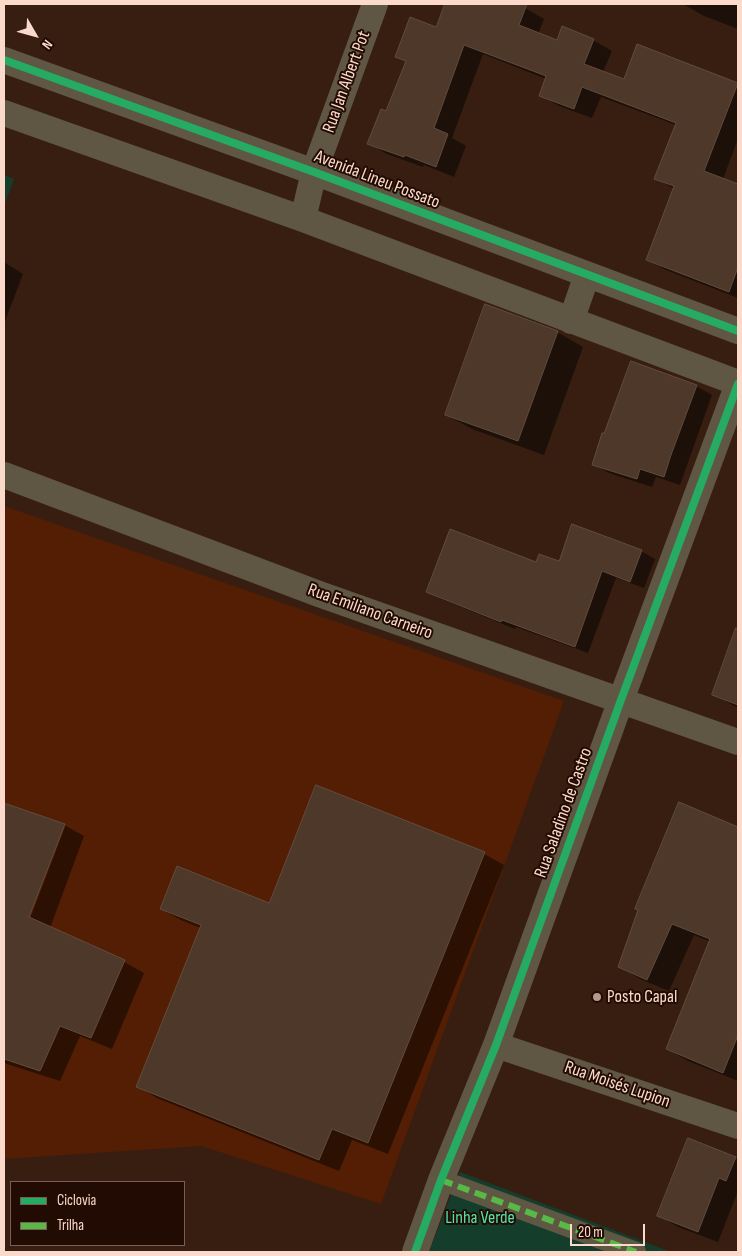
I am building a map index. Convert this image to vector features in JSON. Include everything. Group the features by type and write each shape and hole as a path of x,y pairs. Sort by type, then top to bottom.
{"street":[{"name":"Rua Jan Albert Pot","path":"303,219 314,172 375,4"},
{"name":"Avenida Lineu Possato","path":"4,60 314,172 738,331"},
{"path":"4,113 303,219 738,383"},
{"path":"571,321 587,275"},
{"name":"Rua Saladino de Castro","path":"415,1252 441,1180 496,1045 738,383"},
{"name":"Rua Emiliano Carneiro","path":"4,475 319,594 738,742"},
{"name":"Rua Moisés Lupion","path":"496,1045 738,1126"},
{"path":"441,1180 636,1252"}],"shaded area":[{"path":"4,506 564,701 381,1204 201,1146 4,1159"}],"green space":[{"path":"4,175 14,179 4,206"},
{"name":"Linha Verde","path":"460,1172 671,1252 429,1252"}],"building":[{"path":"445,4 527,4 519,25 557,40 562,26 594,39 584,64 624,79 637,44 738,83 704,171 738,184 738,267 729,292 646,260 674,186 654,179 676,123 582,87 574,109 539,96 546,76 464,45 434,128 448,134 436,167 405,155 404,157 367,144 381,109 386,111 406,61 395,57 410,17 436,27"},
{"path":"485,304 558,331 518,441 445,415"},
{"path":"631,361 697,385 664,477 640,469 637,479 592,465 602,433 604,433"},
{"path":"572,524 642,550 630,582 602,571 575,647 502,620 501,622 426,592 450,529 536,562 539,554 559,561"},
{"path":"736,628 738,629 738,705 712,695"},
{"path":"316,785 485,852 368,1143 332,1129 319,1160 136,1087 201,925 160,909 177,866 269,903"},
{"path":"679,802 738,827 738,1035 723,1073 666,1049 710,939 672,924 647,980 618,967 638,910 635,909"},
{"path":"4,803 65,824 29,917 125,960 91,1038 60,1026 40,1071 4,1059"},
{"path":"688,1138 736,1157 726,1181 719,1178 698,1232 657,1216"}],"marked path":[{"path":"441,1180 636,1252"}],"cycle path":[{"path":"4,60 314,172 738,331"},
{"path":"415,1252 441,1180 496,1045 738,384"}],"place":[{"name":"Posto Capal","path":"597,997"}]}
